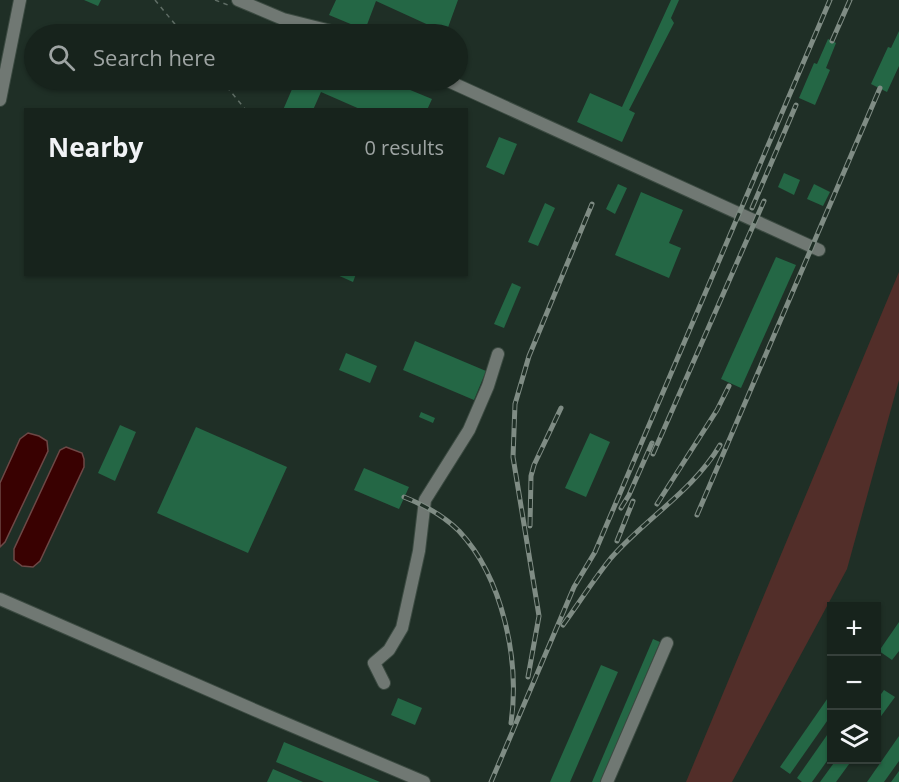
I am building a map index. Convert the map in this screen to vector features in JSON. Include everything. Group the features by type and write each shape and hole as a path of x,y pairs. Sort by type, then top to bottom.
{"street":[{"path":"0,100 20,0"},
{"path":"238,0 283,19 303,24"},
{"path":"468,90 819,250"},
{"path":"384,683 374,663 389,650 402,628 419,551 425,500 469,430 488,386 498,354"},
{"path":"0,599 424,782"},
{"path":"607,782 667,643"}],"path":[{"path":"154,0 174,24"},
{"path":"229,90 244,108"}],"shaded area":[{"path":"899,272 899,380 847,569 829,602 827,602 827,606 732,782 686,782"},
{"path":"28,433 47,441 48,451 5,542 0,547 0,483 20,439"},
{"path":"66,447 82,453 84,467 40,561 33,567 22,566 14,560 14,549 60,450"}],"building":[{"path":"84,0 101,0 98,6"},
{"path":"336,0 458,0 449,24 426,24 376,1 367,24 351,24 329,15"},
{"path":"671,0 679,0 671,18 674,23 629,110 635,113 622,142 577,122 590,93 622,107"},
{"path":"899,31 899,66 887,92 871,84 888,47 891,48"},
{"path":"828,39 836,43 826,68 830,70 815,105 799,98 814,63 817,64"},
{"path":"292,90 410,90 432,99 428,108 357,108 321,92 314,108 284,108"},
{"path":"499,137 517,144 504,175 486,167"},
{"path":"784,173 800,180 794,195 778,187"},
{"path":"618,184 627,188 615,214 606,209"},
{"path":"814,184 830,192 823,206 807,199"},
{"path":"641,192 683,210 669,243 681,248 669,278 615,255"},
{"path":"545,203 555,208 538,246 528,242"},
{"path":"776,257 796,265 741,388 721,379"},
{"path":"340,276 355,276 353,282"},
{"path":"512,283 521,287 504,328 494,324"},
{"path":"415,341 486,371 474,400 403,370"},
{"path":"346,353 377,366 370,383 339,370"},
{"path":"421,412 435,418 433,423 419,417"},
{"path":"120,425 136,432 115,481 98,473"},
{"path":"196,427 287,467 248,553 157,513"},
{"path":"590,433 610,442 586,497 565,488"},
{"path":"364,468 409,487 399,509 354,490"},
{"path":"899,622 899,651 892,660 881,652 881,648"},
{"path":"653,639 660,642 600,782 592,782"},
{"path":"601,665 618,672 570,782 550,782"},
{"path":"884,690 895,697 881,716 881,710 881,694"},
{"path":"398,698 422,708 415,725 391,715"},
{"path":"827,699 827,721 790,774 780,767"},
{"path":"827,735 827,761 812,782 802,782 797,778"},
{"path":"899,736 899,761 884,782 867,782"},
{"path":"284,742 380,782 324,782 276,762"},
{"path":"833,764 849,764 836,782 820,782"},
{"path":"273,769 303,782 267,782"},
{"path":"899,771 899,782 891,782"}],"railway":[{"path":"491,782 574,587 595,552 830,0"},
{"path":"832,41 850,0"},
{"path":"697,515 880,88"},
{"path":"752,208 796,105"},
{"path":"653,454 764,201"},
{"path":"528,677 539,616 513,457 515,404 529,356 592,204"},
{"path":"657,504 717,410 729,386"},
{"path":"530,526 531,476 561,408"},
{"path":"621,508 652,443"},
{"path":"563,625 611,558 697,476 720,445"},
{"path":"404,497 447,520 474,550 487,572 505,621 510,647 513,673 511,723"},
{"path":"617,541 633,501"}]}
